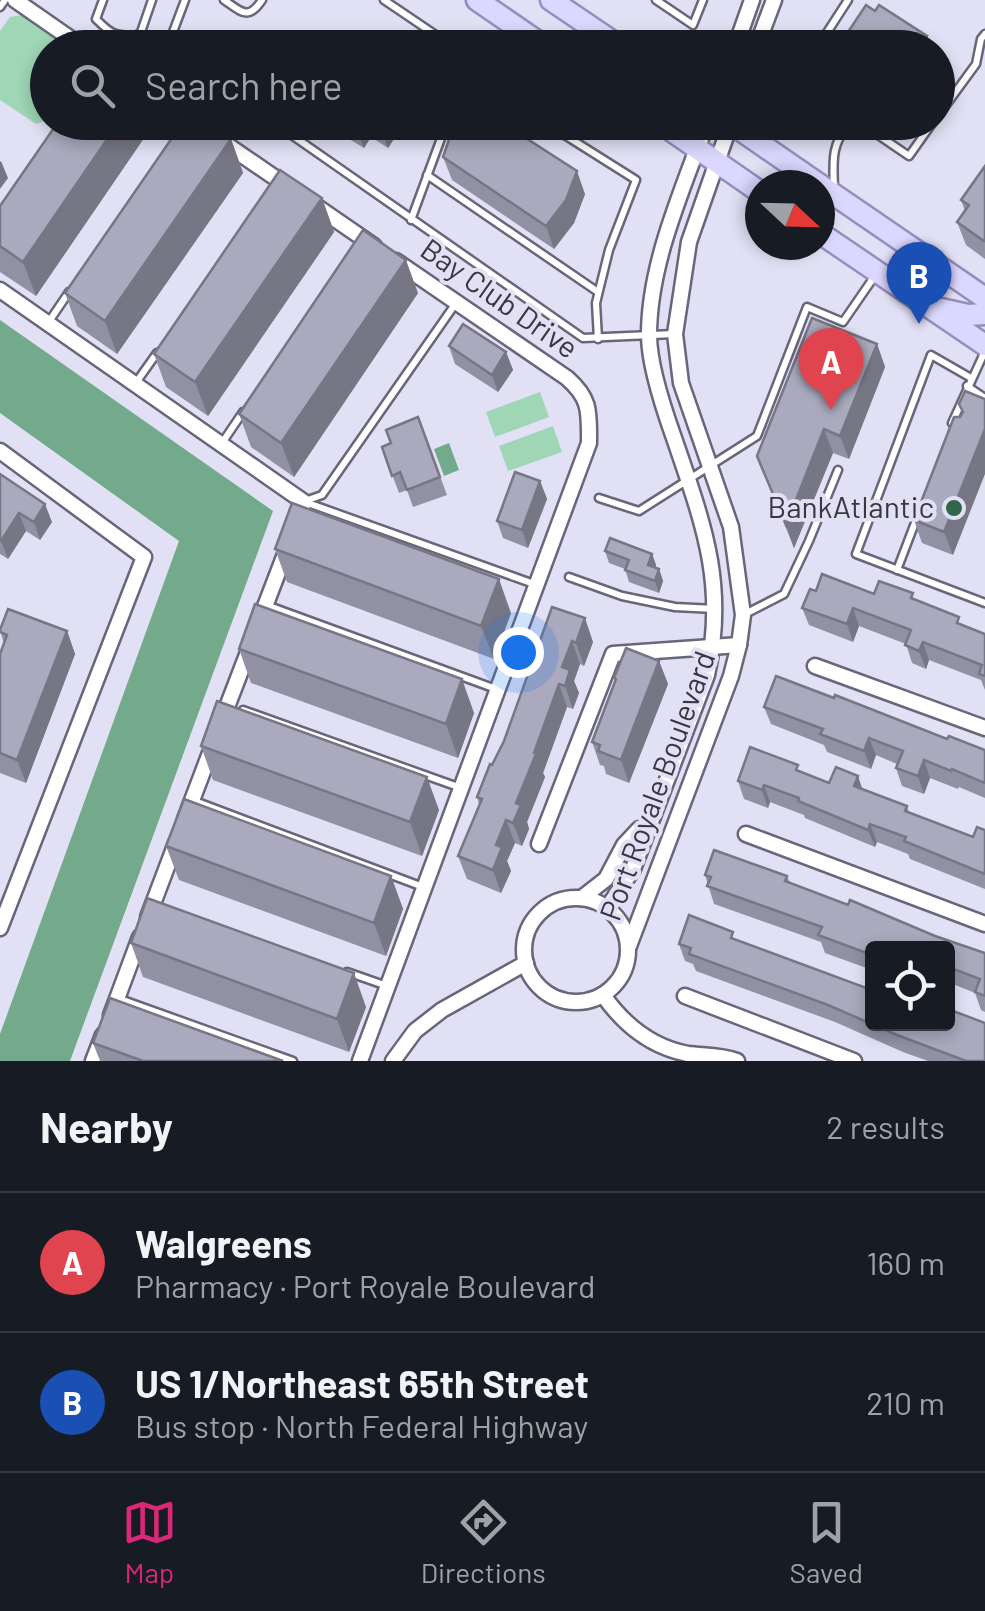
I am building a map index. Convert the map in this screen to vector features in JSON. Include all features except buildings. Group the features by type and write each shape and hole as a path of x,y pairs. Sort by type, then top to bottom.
{"main road":[{"path":"477,0 519,30"},
{"path":"551,0 595,30"},
{"path":"686,140 745,182"},
{"path":"755,140 798,170"},
{"path":"835,196 985,298"},
{"path":"835,243 985,348"},
{"path":"929,307 968,315 985,314"}],"street":[{"path":"16,0 58,30"},
{"path":"741,30 752,0"},
{"path":"763,30 774,0"},
{"name":"Bay Club Drive","path":"220,140 567,378 581,390 589,415 588,443 360,1061"},
{"name":"Port Royale Boulevard","path":"596,902 632,868 707,676 713,646 716,610 707,536 662,402 649,337 664,243 701,140"},
{"name":"Port Royale Boulevard","path":"628,946 730,676 743,615 731,527 681,384 675,334 689,242 724,140"},
{"path":"0,290 304,502 94,1061"},
{"path":"0,451 144,557 0,928"},
{"path":"540,844 613,654 739,645"},
{"path":"815,666 985,728"},
{"name":"Port Royale Boulevard","path":"596,902 619,876 655,808"},
{"path":"746,834 985,924"},
{"path":"636,859 659,866"},
{"path":"563,899 596,902 624,926 628,946 627,964 614,987 580,1002 556,998 537,984 526,963 525,940 534,918 563,899"},
{"path":"393,1061 415,1031 442,1010 526,963"},
{"path":"603,995 624,1023 660,1044 686,1053 725,1056 737,1061"},
{"path":"685,996 854,1061"}],"lane":[{"path":"0,7 5,0"},
{"path":"103,0 96,19 107,30"},
{"path":"142,30 152,0"},
{"path":"173,30 184,0"},
{"path":"224,0 250,13 262,0"},
{"path":"384,0 428,30"},
{"path":"656,0 693,25 702,0"},
{"path":"829,30 848,0"},
{"path":"955,93 976,64 983,37"},
{"path":"298,140 583,338 675,334"},
{"path":"411,220 440,140"},
{"path":"573,140 636,180 609,250 598,292 598,339"},
{"path":"828,170 837,140"},
{"path":"885,140 909,156 920,140"},
{"path":"427,176 598,292"},
{"path":"599,498 639,511 757,436 807,307 843,322 877,272"},
{"path":"47,324 80,278"},
{"path":"304,502 322,495 456,302"},
{"path":"950,428 985,348"},
{"path":"135,384 157,353"},
{"path":"985,398 931,354 856,554 985,604"},
{"path":"222,444 254,397"},
{"path":"743,615 784,594 838,470"},
{"path":"897,570 924,499"},
{"path":"304,502 536,584"},
{"path":"569,577 622,596 675,608 716,610"},
{"path":"265,604 498,689"},
{"path":"228,705 461,788"},
{"path":"192,800 424,888"},
{"path":"334,966 388,986"},
{"path":"117,998 293,1061"}],"shaded area":[{"path":"22,15 43,30 30,30 30,120 0,100 0,31 10,17"},
{"path":"0,320 273,511 70,1061 0,1061 0,1034 179,541 0,413"},
{"path":"540,392 549,417 495,437 486,412"},
{"path":"553,426 562,452 508,471 499,446"},
{"path":"449,443 459,470 444,476 434,449"}],"place":[{"name":"US 1/Northeast 65th Street","path":"919,324"},
{"name":"Walgreens","path":"831,410"},
{"name":"BankAtlantic","path":"954,508"}]}
